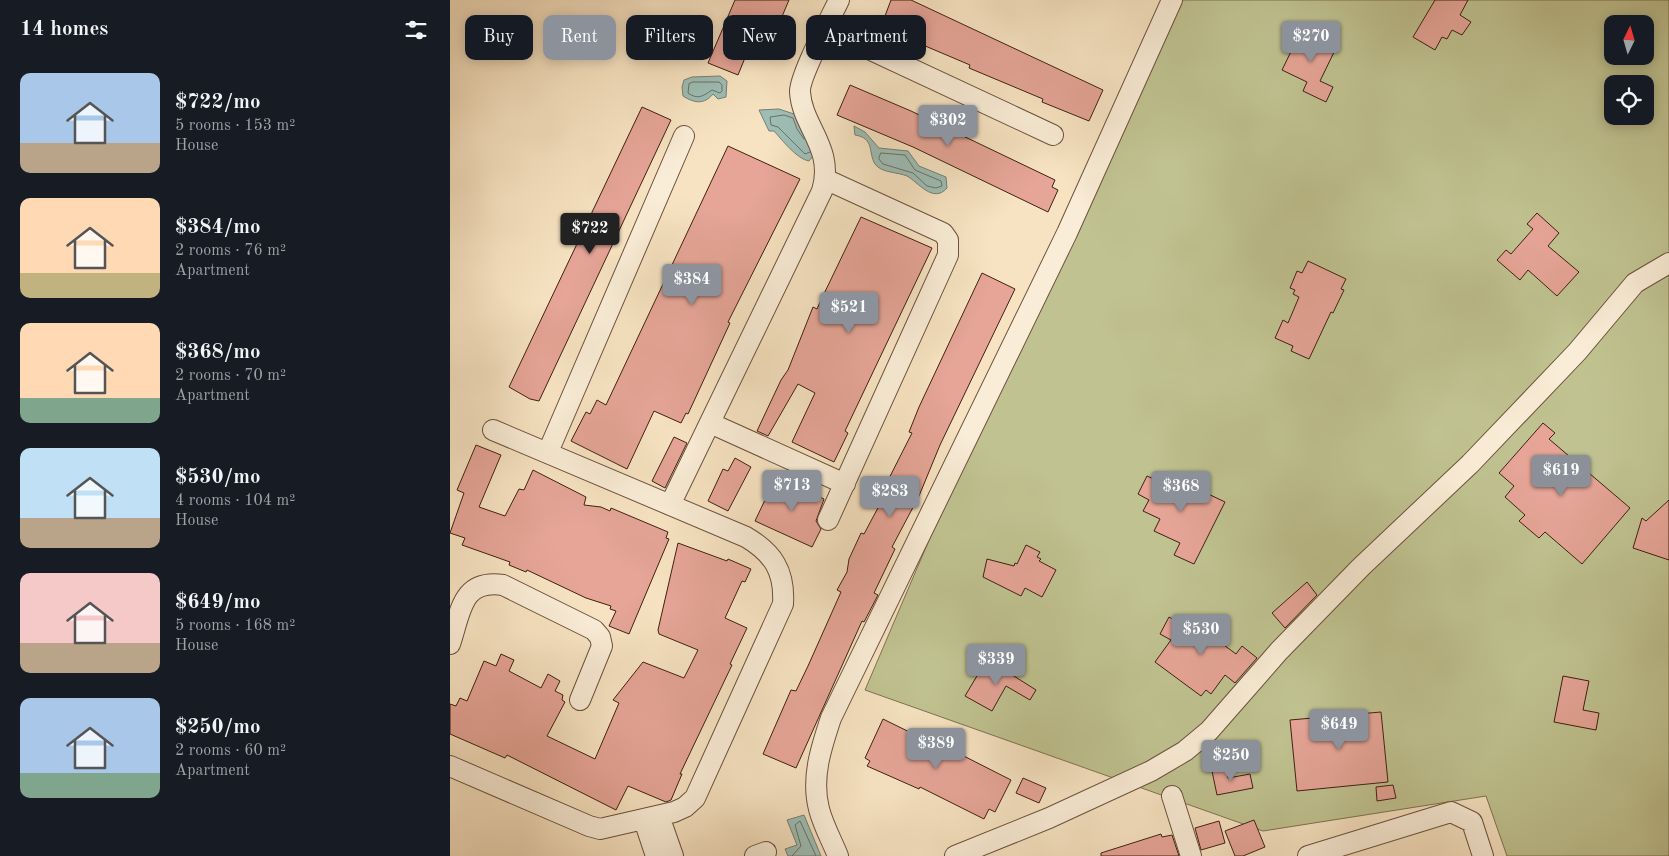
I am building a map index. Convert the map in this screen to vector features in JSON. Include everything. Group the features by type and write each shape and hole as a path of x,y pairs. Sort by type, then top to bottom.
{"street":[{"path":"832,15 839,0"},
{"path":"838,856 819,810 816,786 818,759 831,718 1067,233 1172,0"},
{"path":"670,505 822,191 825,179 822,152 802,104 800,93 804,74 811,60"},
{"path":"892,60 1052,135"},
{"path":"548,452 684,136"},
{"path":"825,179 943,233 949,246 944,264 828,520"},
{"path":"955,856 1151,772 1185,751 1209,730 1279,651 1361,567 1470,464 1577,352 1635,282 1669,263"},
{"path":"710,423 845,484"},
{"path":"450,766 589,826 610,828 685,807 695,798 778,616 783,594 779,571 772,557 763,546 746,537 494,430"},
{"path":"450,644 468,593 478,585 489,583 503,585 594,630 600,637 602,646 580,700"},
{"path":"1172,796 1191,856"},
{"path":"1308,856 1451,812 1472,822 1483,856"},
{"path":"651,818 656,856"},
{"path":"651,818 673,856"}],"green space":[{"path":"1165,0 1669,0 1669,856 1507,856 1486,796 1263,831 865,690 1132,65"}],"water":[{"path":"720,76 727,81 726,97 718,99 713,94 710,98 699,102 683,96 682,87 684,80 692,77"},
{"path":"779,109 797,115 813,156 809,161 804,160 795,153 774,131 769,131 759,110"},
{"path":"854,126 865,132 879,148 908,151 919,166 946,177 947,188 936,194 931,193 907,176 885,171 878,167 873,160 866,139 855,135"},
{"path":"804,815 821,856 788,856 785,849 797,845 787,820"}],"building":[{"path":"735,0 789,0 783,15 729,15"},
{"path":"891,0 911,0 1103,90 1089,121 1042,102 1043,99 969,68 970,65 926,46 926,15 885,15"},
{"path":"1435,0 1468,0 1460,15 1471,22 1462,35 1452,30 1447,39 1442,37 1435,50 1413,37"},
{"path":"723,28 723,60 744,60 738,75 708,63 709,60 713,60 713,51"},
{"path":"1302,29 1337,46 1320,81 1333,87 1326,102 1303,91 1307,82 1282,70"},
{"path":"850,85 911,111 1055,180 1052,187 1058,190 1048,212 913,147 837,115"},
{"path":"642,107 671,120 539,401 530,399 509,387"},
{"path":"728,146 800,179 728,322 730,323 688,414 686,413 681,423 654,411 627,469 571,441 586,412 590,414 597,400 606,405"},
{"path":"1537,213 1559,233 1548,246 1579,272 1557,296 1528,270 1520,280 1497,260 1506,250 1511,254 1533,229 1527,224"},
{"path":"861,217 932,248 845,431 848,433 834,462 792,442 815,393 798,384 768,436 757,431 781,380 788,370 813,307 817,309"},
{"path":"1308,261 1346,279 1341,289 1344,290 1333,313 1331,312 1309,359 1291,351 1293,346 1275,338 1283,320 1288,323 1299,297 1293,294 1295,290 1290,288 1297,271 1302,273"},
{"path":"982,273 1015,289 940,445 919,496 892,547 895,549 874,593 878,595 864,622 862,621 796,768 763,754 791,690 796,691 808,666 841,592 837,590 847,572 849,559 861,533 864,534 880,504 877,502 912,433 909,432 919,407"},
{"path":"1543,423 1555,433 1549,439 1630,508 1582,564 1545,532 1539,538 1519,521 1525,515 1505,497 1514,486 1499,473"},
{"path":"674,437 687,443 665,488 652,481"},
{"path":"476,445 501,455 479,507 505,516 519,489 524,490 533,470 586,497 584,505 601,507 610,511 611,508 668,532 666,538 669,539 629,634 609,626 616,611 610,609 611,606 586,598 527,570 526,572 509,565 510,562 462,545 465,538 450,533 464,493 457,490"},
{"path":"735,458 751,467 728,511 708,501 723,469 728,471"},
{"path":"1162,472 1225,502 1194,564 1174,555 1180,543 1154,531 1160,519 1143,511 1149,500 1138,494 1147,476 1158,481"},
{"path":"779,478 824,499 816,521 821,529 812,547 755,521 773,483 776,484"},
{"path":"1669,500 1669,560 1633,548 1642,518 1646,521"},
{"path":"678,543 727,561 728,559 751,569 745,582 742,581 725,618 747,628 730,664 732,665 680,774 682,774 671,800 666,802 628,786 616,810 507,755 505,758 450,734 450,704 456,706 460,698 467,701 484,661 496,666 501,654 514,660 509,671 541,688 548,674 560,681 555,691 563,695 562,700 565,702 547,736 595,759 619,703 613,700 643,662 684,678 698,650 659,634 658,630"},
{"path":"1026,545 1040,552 1037,557 1041,559 1039,561 1056,570 1042,597 1025,588 1021,596 983,577 987,559 1014,566 1015,563 1017,564"},
{"path":"1307,582 1317,595 1285,628 1272,613"},
{"path":"1202,615 1215,625 1209,634 1236,654 1242,646 1257,658 1235,683 1225,675 1211,694 1206,690 1201,696 1155,662 1171,640 1160,634 1169,617 1183,625 1188,618 1195,623"},
{"path":"987,659 1036,690 1030,700 1006,686 992,711 965,696"},
{"path":"1563,676 1589,681 1583,710 1599,713 1596,730 1554,722"},
{"path":"1381,712 1388,782 1297,791 1290,720"},
{"path":"883,719 948,751 950,749 1011,780 995,812 989,809 984,819 920,787 919,789 867,766 870,761 865,758"},
{"path":"1226,768 1228,778 1250,774 1253,788 1217,795 1212,771"},
{"path":"1023,778 1046,788 1039,803 1016,793"},
{"path":"1393,785 1396,798 1377,801 1376,787"},
{"path":"1254,820 1265,847 1243,856 1235,856 1225,831"},
{"path":"1219,821 1225,843 1201,850 1195,828"},
{"path":"1161,834 1162,837 1172,835 1179,856 1101,856 1101,853"}]}
